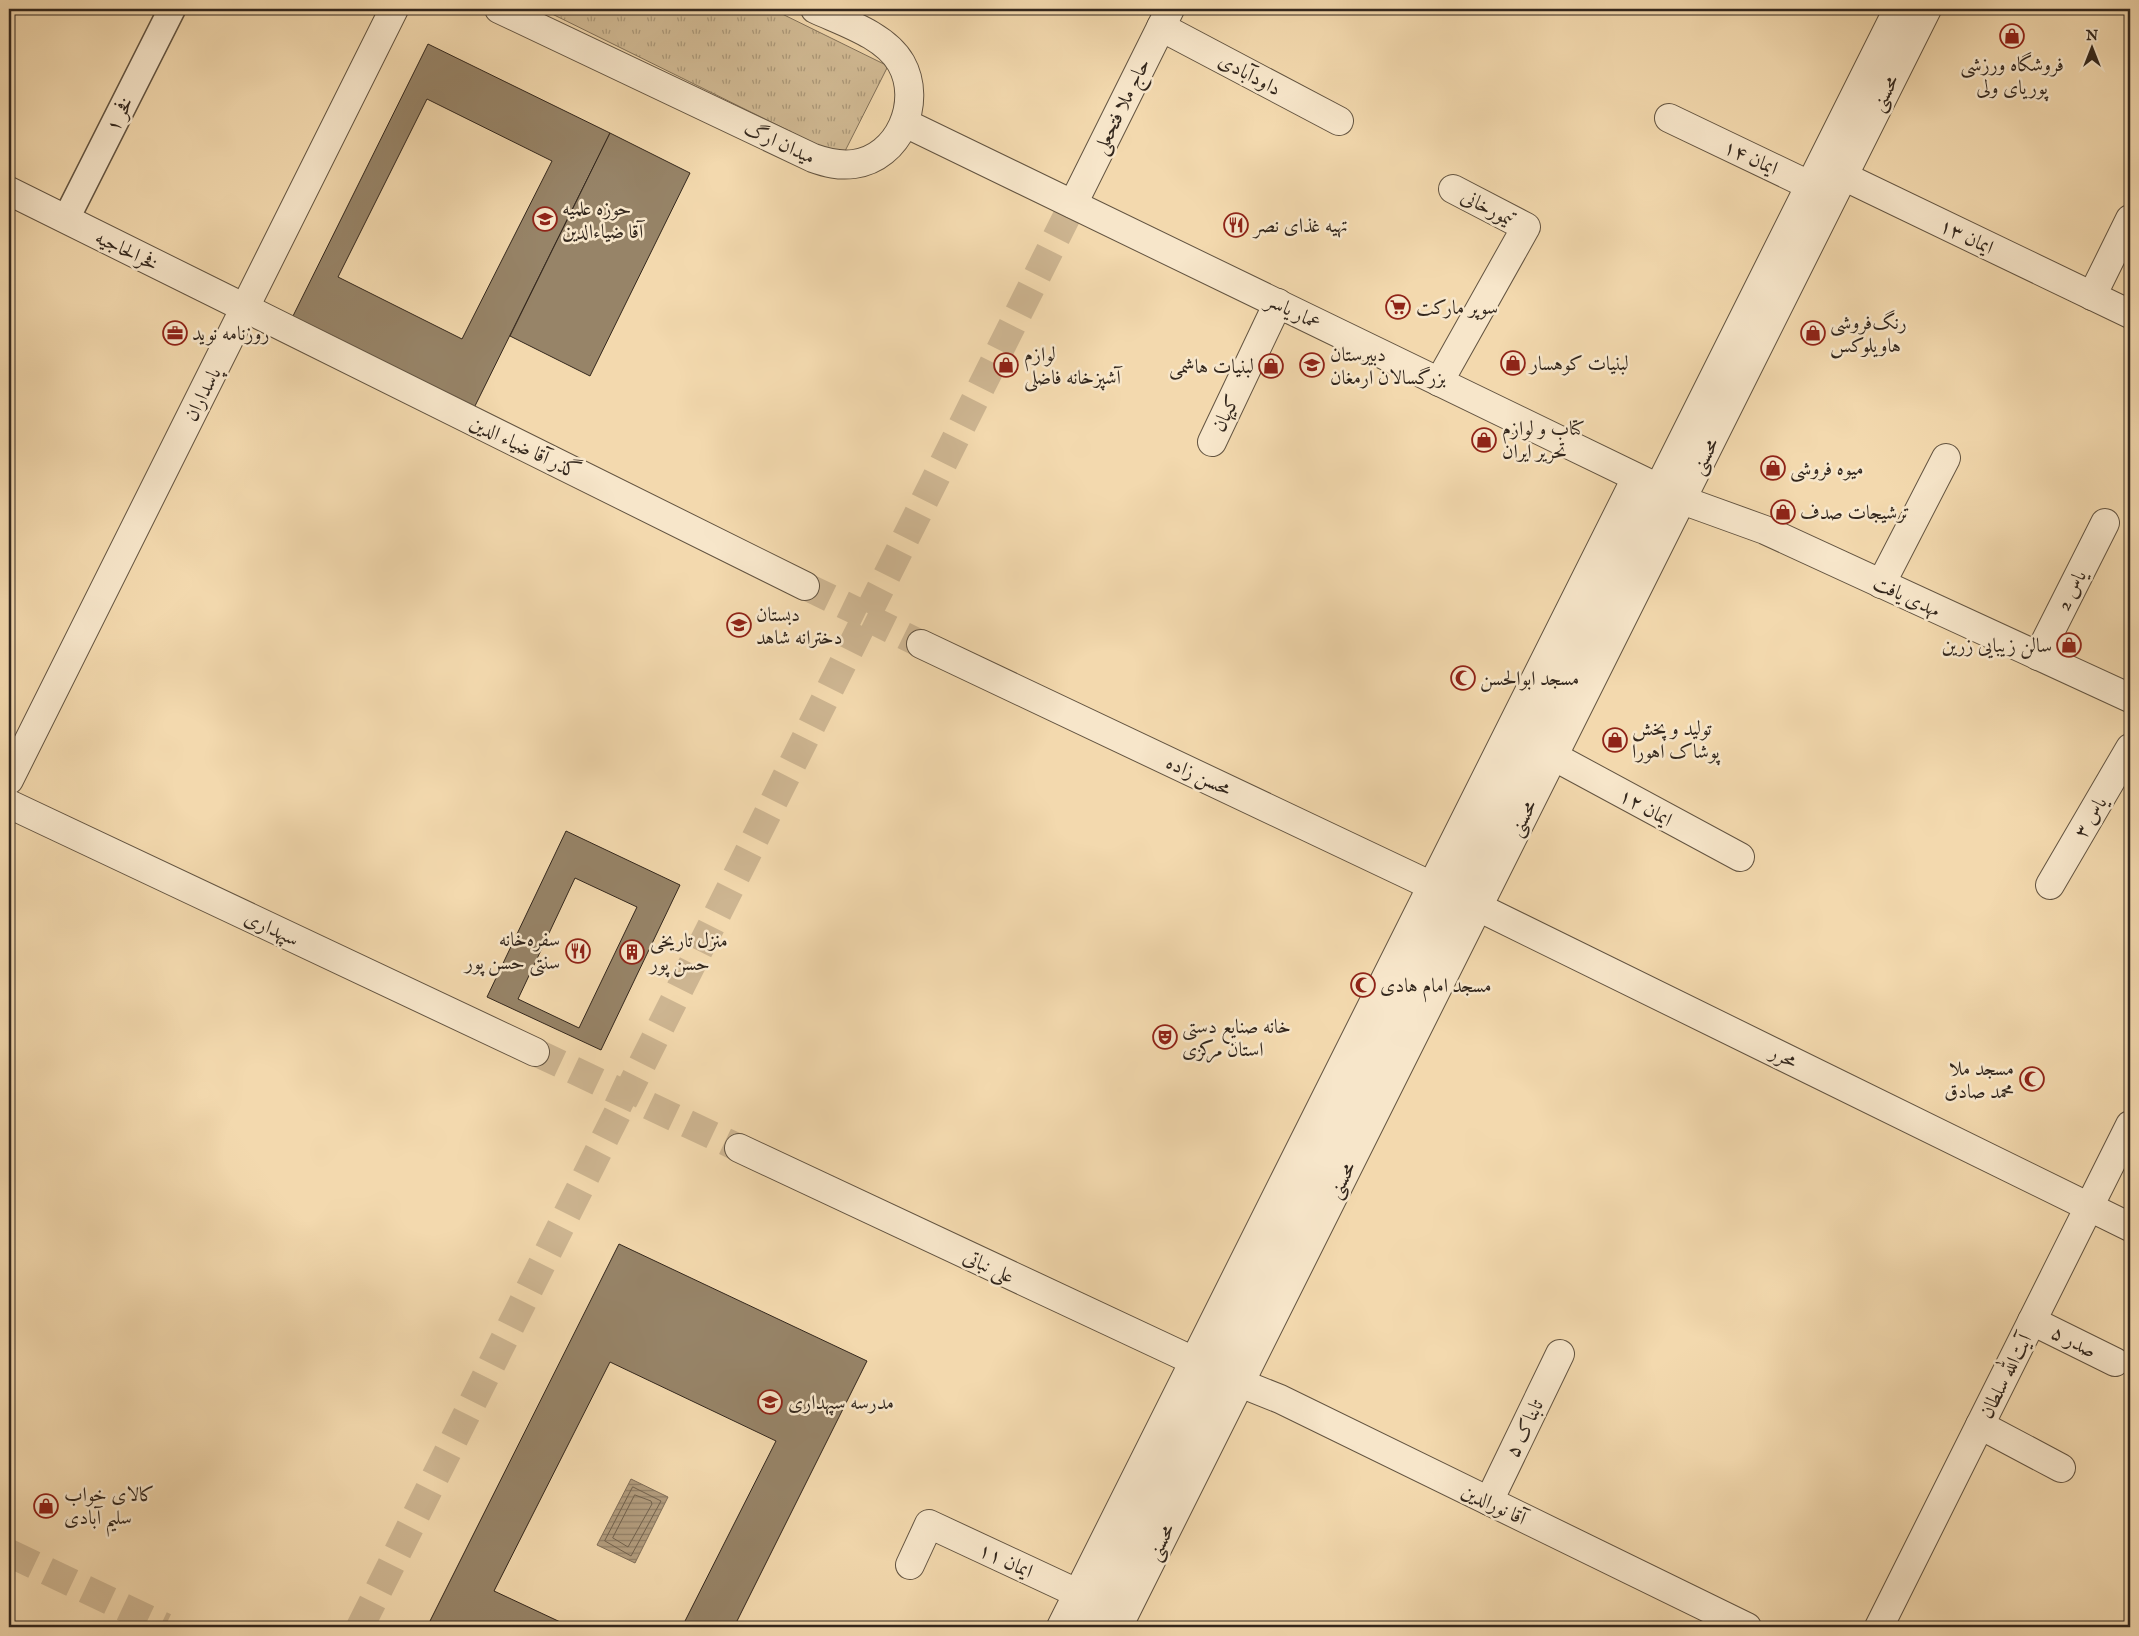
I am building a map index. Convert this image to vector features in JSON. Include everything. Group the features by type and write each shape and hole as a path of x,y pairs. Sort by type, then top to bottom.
{"street":[{"name":"پاسداران","path":"9,780 394,9"},
{"name":"میدان ارگ","path":"499,9 813,158 834,165 855,164 875,156 892,143 905,123 910,105 909,83 901,63 887,47 869,35 815,9"},
{"name":"محسنی","path":"1828,186 1898,9"},
{"name":"محسنی","path":"1102,1614 1217,1372 1455,896 1553,756 1659,488 1927,9"},
{"name":"داودآبادی","path":"1165,18 1339,121"},
{"name":"حاج ملا فتحعلی","path":"1073,204 1165,18"},
{"name":"ایمان ۱۴","path":"1669,118 1828,186"},
{"name":"عمار یاسر","path":"905,123 1659,488"},
{"name":"ایمان ۱۳","path":"1828,186 2092,296 2130,314"},
{"name":"تیمورخانی","path":"1440,382 1526,227 1453,189"},
{"name":"فخرالحاجیه","path":"9,191 245,308"},
{"path":"2092,296 2130,218"},
{"name":"کیهان","path":"1212,442 1278,303"},
{"name":"گذر آقا ضیاء الدین","path":"245,308 805,586"},
{"path":"1881,584 1946,458"},
{"path":"1061,1627 1102,1614 1217,1372 1659,488"},
{"name":"مهدی یافت","path":"1659,488 1765,530 2130,698"},
{"name":"یاس 2","path":"2038,656 2104,523"},
{"name":"محسن زاده","path":"921,644 1455,896"},
{"name":"یاس ۳","path":"2050,885 2130,748"},
{"name":"ایمان ۱۲","path":"1553,756 1740,858"},
{"name":"سپهداری","path":"9,804 535,1052"},
{"name":"محرر","path":"1455,896 2130,1227"},
{"name":"آیت‌الله سلطان","path":"1878,1627 2130,1126"},
{"name":"علی نباتی","path":"739,1148 1217,1372"},
{"name":"صدر ۵","path":"2032,1321 2115,1362"},
{"name":"تابناک ۵","path":"1489,1501 1560,1354"},
{"name":"آقا نورالدین","path":"1217,1372 1280,1400 1489,1501 1710,1619 1747,1627"},
{"path":"1980,1425 2061,1468"},
{"name":"ایمان ۱۱","path":"910,1565 929,1524 1102,1614"}],"lane":[{"name":"فخر ۱","path":"66,219 172,9"}],"green space":[{"path":"542,9 772,9 888,66 842,157"}],"water":[{"path":"631,1479 668,1497 635,1563 597,1545"}],"building":[{"name":"حوزه علمیه آقا ضیاءالدین","path":"428,44 610,133 473,410 291,320","holes":["427,99 552,161 462,339 338,277"]},
{"path":"610,133 690,173 590,376 510,336"},
{"name":"منزل تاریخی حسن پور","path":"566,831 680,885 601,1050 487,997","holes":["575,878 637,907 579,1028 518,999"]},
{"name":"مدرسه سپهداری","path":"619,1244 867,1361 734,1627 682,1627 776,1441 610,1362 494,1591 571,1627 427,1627"}],"tunnel":[{"path":"360,1627 1073,204"},
{"path":"805,586 865,615"},
{"path":"866,617 921,644"},
{"path":"535,1052 739,1148"},
{"path":"9,1553 165,1627"}],"place":[{"name":"فروشگاه ورزشی پوریای ولی","path":"2012,36"},
{"name":"حوزه علمیه آقا ضیاءالدین","path":"545,219"},
{"name":"تهیه غذای نصر","path":"1236,225"},
{"name":"سوپر مارکت","path":"1398,307"},
{"name":"روزنامه نوید","path":"175,333"},
{"name":"رنگ‌فروشی هاویلوکس","path":"1813,333"},
{"name":"لبنیات کوهسار","path":"1513,363"},
{"name":"لوازم آشپزخانه فاضلی","path":"1006,365"},
{"name":"دبیرستان بزرگسالان ارمغان","path":"1312,365"},
{"name":"لبنیات هاشمی","path":"1271,366"},
{"name":"کتاب و لوازم تحریر ایران","path":"1484,440"},
{"name":"میوه فروشی","path":"1773,468"},
{"name":"ترشیجات صدف","path":"1783,512"},
{"name":"دبستان دخترانه شاهد","path":"739,625"},
{"name":"سالن زیبایی زرین","path":"2069,645"},
{"name":"مسجد ابوالحسن","path":"1463,678"},
{"name":"تولید و پخش پوشاک اهورا","path":"1615,740"},
{"name":"سفره‌خانه سنتی حسن پور","path":"578,951"},
{"name":"منزل تاریخی حسن پور","path":"632,952"},
{"name":"مسجد امام هادی","path":"1363,985"},
{"name":"خانه صنایع دستی استان مرکزی","path":"1165,1037"},
{"name":"مسجد ملا محمد صادق","path":"2032,1079"},
{"name":"مدرسه سپهداری","path":"770,1402"},
{"name":"کالای خواب سلیم آبادی","path":"46,1506"}]}
